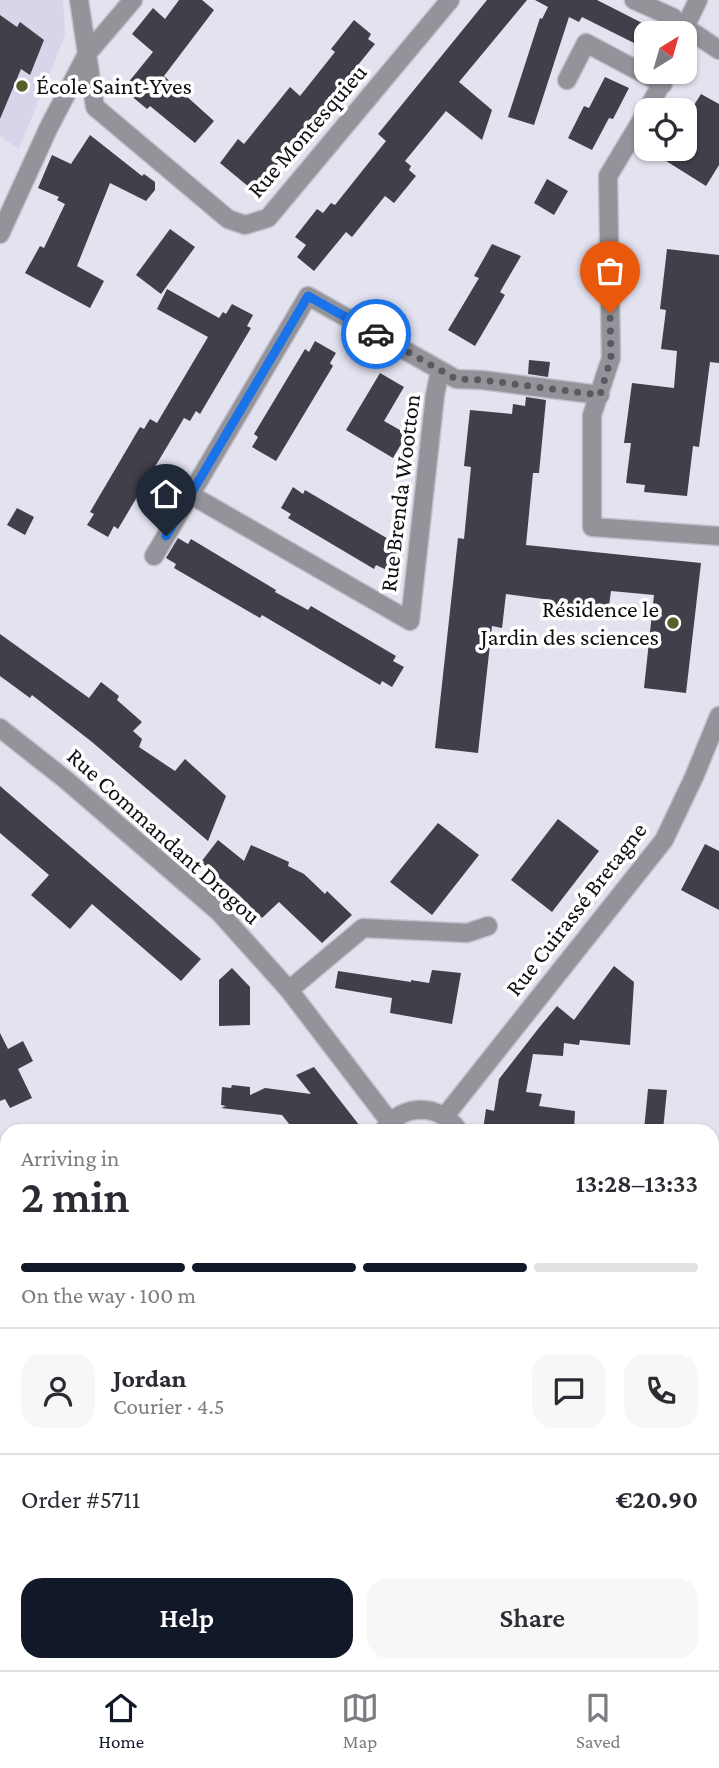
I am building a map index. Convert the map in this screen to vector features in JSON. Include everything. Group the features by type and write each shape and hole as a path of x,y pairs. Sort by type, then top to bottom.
{"street":[{"name":"Rue Montesquieu","path":"79,0 94,107 228,219 245,225 268,218 450,0"},
{"path":"0,234 49,127 88,54 132,0"},
{"path":"634,0 676,21"},
{"path":"688,21 698,0"},
{"path":"697,37 719,50"},
{"path":"567,80 586,43 634,64"},
{"path":"634,133 608,176 611,358 592,415 592,527 719,536"},
{"name":"Rue Brenda Wootton","path":"154,556 308,296 456,379 600,395"},
{"name":"Rue Brenda Wootton","path":"191,495 410,621 435,395 440,371"},
{"name":"Rue Cuirassé Bretagne","path":"445,1116 664,840 719,716"},
{"name":"Rue Commandant Drogou","path":"0,728 66,780 219,912 289,990 386,1124"},
{"path":"289,990 363,928 467,933 488,926"},
{"path":"390,1124 405,1112 420,1109 432,1110 445,1116 452,1124"}],"shaded area":[{"name":"École Saint-Yves","path":"0,0 63,0 65,35 19,149 0,136"}],"building":[{"path":"179,0 202,0 214,10 164,76 214,121 195,143 150,106 147,109 123,89 153,52 132,34 153,8 165,19"},
{"path":"487,0 527,0 459,82 492,110 482,140 446,111 405,161 416,176 394,203 385,196 352,237 346,232 314,271 297,257 306,245 295,237 317,209 323,213 331,203 335,205 386,141 378,134"},
{"path":"535,0 597,0 638,21 634,21 634,43 582,17 579,22 569,17 534,125 508,117 540,18 542,19 548,7"},
{"path":"0,15 17,27 20,22 44,40 30,75 21,69 0,119"},
{"path":"354,20 371,34 368,39 375,44 255,192 220,163 238,139 244,144 290,87 300,96 335,52 331,49"},
{"path":"605,77 629,88 613,119 609,118 592,150 568,138 584,106 589,108"},
{"path":"701,94 719,104 719,165 706,186 666,161 697,161 697,100"},
{"path":"90,135 142,176 144,174 155,182 155,190 146,201 110,183 77,266 104,281 90,308 25,273 40,246 44,248 65,204 57,200 59,197 38,188 52,155 71,164"},
{"path":"547,179 568,191 554,215 534,203"},
{"path":"170,229 195,247 161,294 136,275"},
{"path":"492,244 521,256 500,292 505,295 475,346 448,330 479,278 474,276"},
{"path":"667,249 719,255 719,363 710,362 699,447 693,446 687,496 644,492 645,485 626,483 631,443 624,443 632,383 674,388 677,351 661,349 666,310 660,309"},
{"path":"167,289 219,318 223,312 226,314 232,304 253,315 247,326 251,328 200,414 196,411 190,421 184,418 118,529 114,526 108,537 87,525 94,514 90,512 140,427 144,429 150,419 157,423 208,337 157,309"},
{"path":"315,341 336,353 330,363 333,366 276,461 252,447 258,437 254,434 305,349 309,352"},
{"path":"529,360 550,362 548,377 528,374"},
{"path":"380,373 404,387 384,421 407,434 393,458 346,430"},
{"path":"526,397 546,400 539,473 533,473 526,545 701,563 686,693 644,688 654,595 611,591 609,606 593,604 593,611 550,607 551,600 506,594 502,628 492,626 478,753 435,748 458,538 464,539 471,467 464,466 470,410 512,414 513,404 525,406"},
{"path":"293,487 303,494 305,490 390,540 388,544 398,550 387,570 376,565 374,569 288,518 291,514 281,508"},
{"path":"17,508 34,517 25,535 7,525"},
{"path":"178,538 188,544 191,539 276,590 275,592 308,610 311,606 396,656 393,661 404,667 392,687 382,681 380,685 262,615 260,618 174,568 176,564 166,558"},
{"path":"0,634 89,698 101,682 119,696 117,700 142,722 133,731 142,739 139,747 175,771 185,759 226,796 208,841 92,742 32,695 30,698 0,676"},
{"path":"0,786 201,959 181,981 92,904 70,929 31,895 49,875 0,833"},
{"path":"558,819 599,851 552,912 511,880"},
{"path":"438,823 479,855 432,915 390,882"},
{"path":"218,840 244,861 251,845 289,862 288,866 304,874 325,894 327,891 352,915 322,943 279,902 262,918 201,862"},
{"path":"705,844 719,851 719,910 681,890"},
{"path":"614,966 634,982 630,1045 580,1040 579,1045 564,1043 563,1056 533,1054 526,1092 542,1094 539,1106 575,1111 574,1124 484,1124 486,1109 494,1111 499,1079 557,1006 574,1020"},
{"path":"232,968 250,987 250,1025 219,1026 219,980"},
{"path":"432,970 461,973 452,1024 390,1013 392,998 335,988 338,971 429,983"},
{"path":"0,1033 8,1049 23,1041 33,1061 18,1069 32,1098 10,1108 5,1099 0,1101"},
{"path":"314,1067 358,1124 289,1124 282,1115 221,1108 226,1106 221,1105 222,1087 231,1088 232,1085 250,1087 250,1095 265,1088 311,1094 296,1075"},
{"path":"648,1089 667,1090 664,1124 645,1124"}],"way so far":[{"path":"376,334 456,379 600,395 611,358 610,313"}],"place":[{"name":"École Saint-Yves","path":"22,86"},
{"name":"Résidence le Jardin des sciences","path":"673,623"}],"route":[{"path":"166,536 308,296 376,334"}]}
